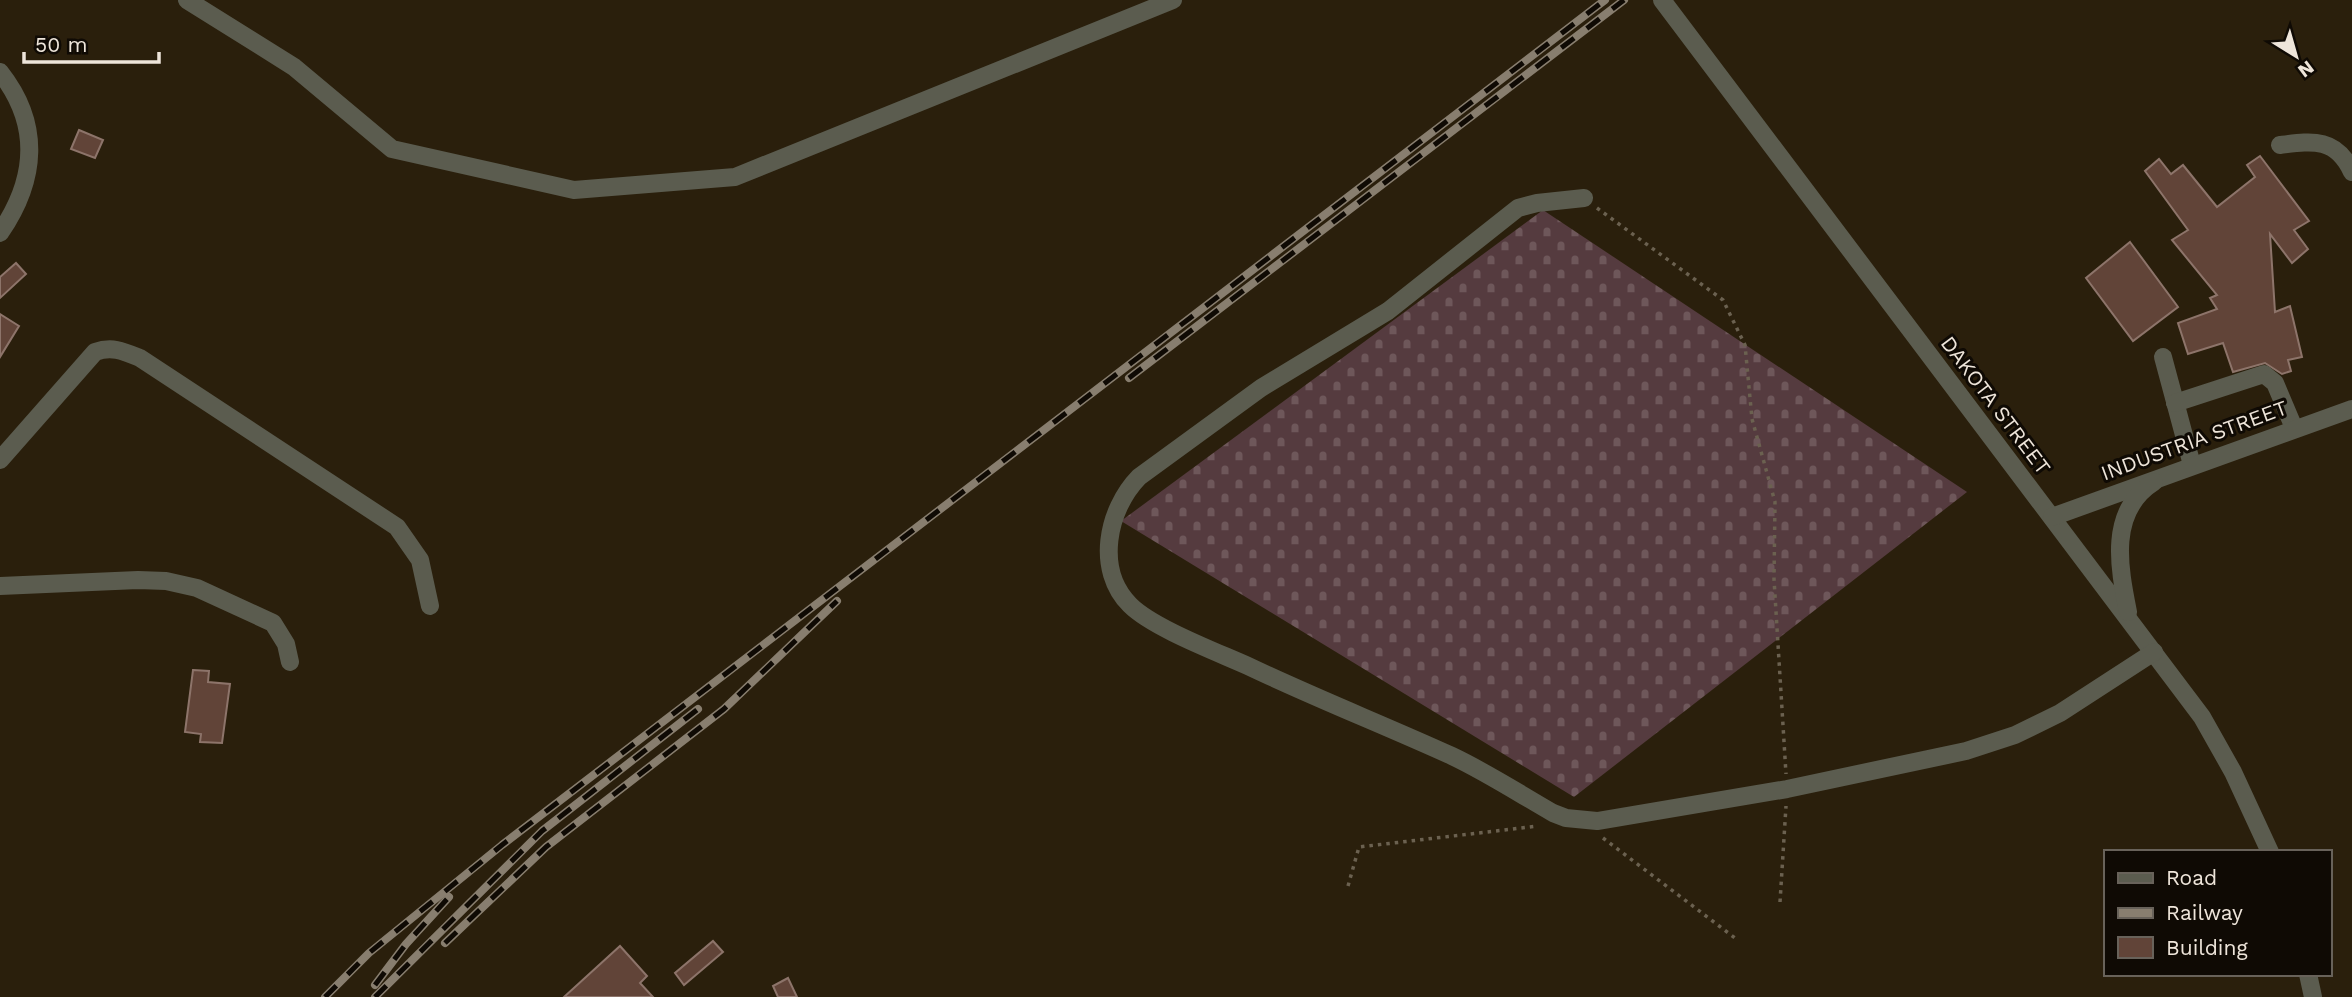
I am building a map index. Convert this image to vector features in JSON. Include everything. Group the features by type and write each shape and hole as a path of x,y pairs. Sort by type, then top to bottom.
{"street":[{"path":"187,0 294,67 392,149 574,190 735,177 1071,44 1173,0"},
{"name":"DAKOTA STREET","path":"1662,0 2154,652 2208,728 2234,772 2269,850"},
{"path":"0,72 19,98 29,124 30,156 24,184 0,233"},
{"path":"2280,145 2315,140 2334,149 2352,172"},
{"path":"1584,198 1537,202 1518,208 1388,311 1261,388 1139,477 1120,500 1111,533 1108,561 1117,588 1130,605 1171,630 1454,757 1553,813 1580,821 1667,812 1787,789 1900,766 2015,735 2087,697 2154,652"},
{"path":"0,460 94,352 109,347 120,350 140,358 397,527 420,559 430,606"},
{"path":"2129,618 2119,570 2123,520 2134,499 2151,484 2186,467 2175,403 2163,357"},
{"path":"2175,403 2264,374 2275,383 2294,428"},
{"name":"INDUSTRIA STREET","path":"2052,517 2352,409"},
{"path":"0,586 138,580 166,581 197,588 245,607 273,623 286,644 290,662"},
{"path":"2308,976 2313,997"}],"path":[{"path":"1584,198 1723,300 1745,345 1752,418 1775,502 1774,579 1787,789 1780,902"},
{"path":"1580,821 1735,937"},
{"path":"1348,886 1359,847 1539,826"}],"green space":[{"path":"1543,210 1967,492 1574,797 1121,521"}],"building":[{"path":"79,130 103,140 95,158 71,149"},
{"path":"2260,156 2309,221 2294,230 2308,249 2292,263 2270,234 2275,312 2290,306 2302,357 2288,360 2291,371 2282,374 2265,363 2233,372 2223,343 2188,354 2178,323 2217,309 2210,298 2217,295 2172,240 2188,230 2145,171 2159,159 2171,174 2183,165 2217,207 2255,177 2247,165"},
{"path":"2130,242 2178,307 2133,341 2086,278"},
{"path":"16,263 26,274 0,298 0,277"},
{"path":"0,314 19,326 0,357"},
{"path":"193,670 209,671 208,682 230,684 222,743 200,742 201,734 185,732"},
{"path":"713,941 723,952 684,985 675,973"},
{"path":"620,946 647,976 640,983 653,997 564,997"},
{"path":"788,978 797,997 778,997 773,986"}],"railway":[{"path":"325,997 369,953 502,845 1605,0"},
{"path":"1129,378 1624,0"},
{"path":"445,943 546,847 724,709 837,601"},
{"path":"375,997 542,831 698,709"},
{"path":"375,985 406,944 449,897"}]}
